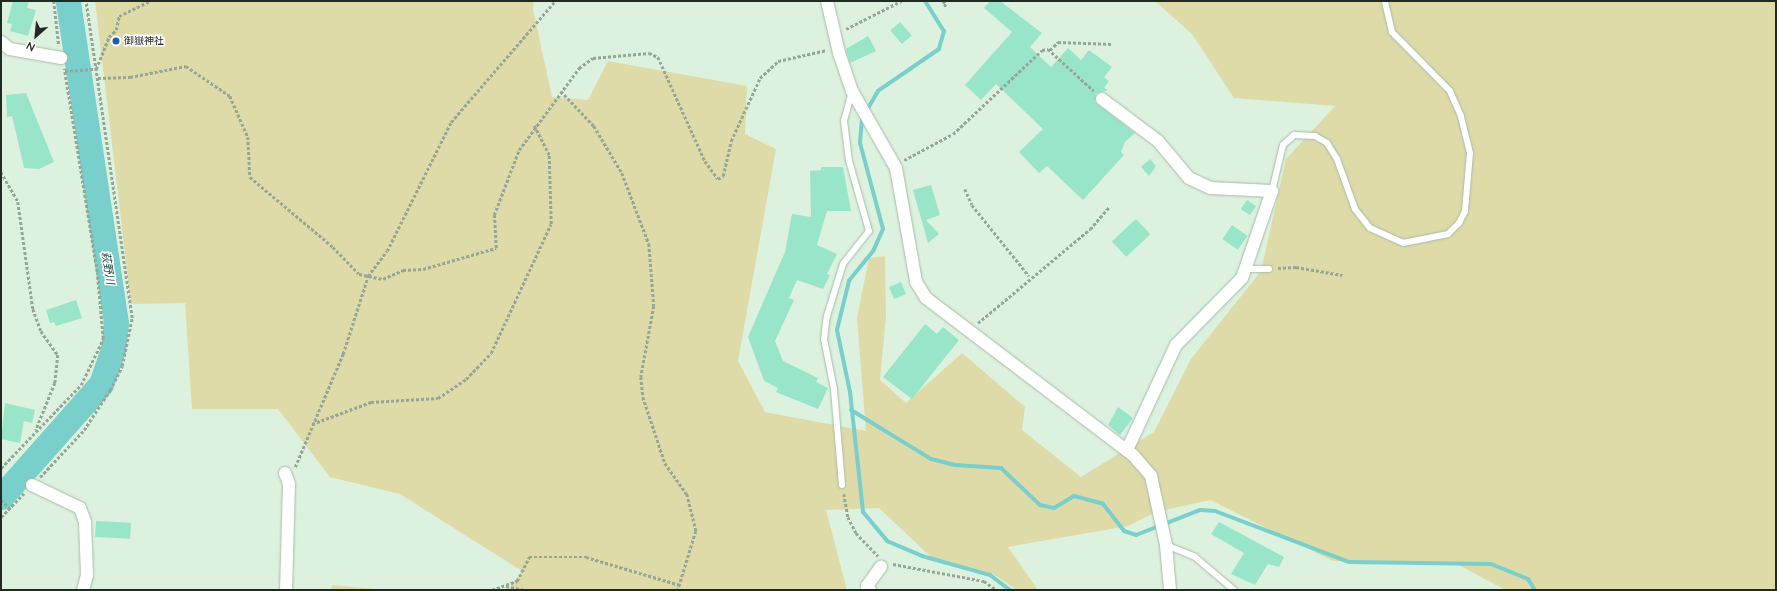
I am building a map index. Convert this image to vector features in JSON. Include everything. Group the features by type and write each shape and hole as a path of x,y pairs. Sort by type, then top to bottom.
{"street":[{"path":"827,1 837,48 852,91 870,119 894,164 916,282 926,298 1127,450 1151,476 1166,542 1170,590"},
{"path":"1,42 10,49 61,58"},
{"path":"1102,99 1158,141 1189,178 1210,188 1272,191 1242,278 1176,345 1127,450"},
{"path":"286,590 287,478"},
{"path":"32,485 80,508 85,522 87,575 83,590"}],"lane":[{"path":"1272,191 1283,145 1294,135 1315,136 1327,143 1336,159 1355,209 1370,228 1403,243 1448,234 1459,223 1465,211 1470,153 1461,116 1450,91 1392,32 1386,1"},
{"path":"842,485 834,389 824,339 832,294 843,264 869,231 849,161 844,121 852,91"},
{"path":"1246,269 1269,269"},
{"path":"1166,542 1195,558 1234,590"}],"path":[{"path":"1,468 81,385 103,339 97,272 61,58 54,1"},
{"path":"1,517 84,430 122,366 128,345 132,318 86,1"},
{"path":"96,69 109,37 116,30 119,16 150,1"},
{"path":"287,478 343,354 368,276 387,251 451,122 555,1"},
{"path":"835,35 901,1"},
{"path":"943,1 946,4 944,8"},
{"path":"1050,50 1058,42 1113,44"},
{"path":"98,78 130,77 186,66 230,96 248,137 250,177 333,247 359,274 383,279 403,270 423,269 496,248 494,214 519,150 533,126 561,91 593,58 649,53 658,57 705,161 718,179 723,176 731,141 760,78 778,61 837,48"},
{"path":"894,164 953,134 1042,50 1050,50 1102,99"},
{"path":"66,71 96,69"},
{"path":"561,91 594,126 622,173 649,244 654,306 641,377 643,397 665,463 687,494 696,531 678,590"},
{"path":"312,424 371,402 438,398 466,379 491,353 551,224 549,156 533,126"},
{"path":"1,172 18,202 33,308 41,331 58,355 55,383 35,432"},
{"path":"965,189 972,205 1029,276"},
{"path":"970,331 1029,276 1090,229 1109,207"},
{"path":"1269,269 1296,267 1342,275"},
{"path":"842,485 848,517 874,577 984,581 997,590"},
{"path":"1,500 10,508"},
{"path":"421,590 492,590 517,581 530,557 586,557 680,585"},
{"path":"503,586 525,590"}],"shaded area":[{"path":"95,1 534,1 533,9 552,97 588,100 608,61 747,86 745,134 776,149 738,361 765,412 866,431 857,318 869,258 885,256 886,316 880,380 906,403 962,353 1025,407 1022,430 1081,477 1154,432 1191,359 1261,271 1286,159 1335,106 1234,98 1192,34 1155,1 1776,1 1776,590 1505,590 1457,564 1333,561 1210,500 1156,512 1128,526 1008,547 1038,590 1017,590 993,574 931,557 879,508 826,510 847,590 508,590 522,571 400,494 330,477 278,409 192,409 185,303 131,304"},
{"path":"332,585 387,590 331,590"}],"building":[{"path":"13,1 29,1 27,8 36,10 28,36 10,31 12,24 7,23"},
{"path":"990,1 1000,1 1042,33 1030,47 1051,67 1068,48 1081,60 1089,50 1112,67 1104,77 1109,81 1104,88 1108,90 1096,94 1095,102 1135,133 1125,142 1121,152 1124,155 1083,200 1047,166 1039,173 1019,152 1043,129 996,84 981,100 965,85 1012,32 984,8"},
{"path":"900,22 912,36 902,44 890,31"},
{"path":"868,36 876,51 850,63 846,49"},
{"path":"26,93 54,162 39,169 24,168 12,116 7,117 6,95"},
{"path":"1150,159 1156,166 1149,176 1141,167"},
{"path":"821,167 843,167 851,211 827,211 817,245 837,254 827,274 830,275 823,289 797,280 789,298 794,300 775,341 783,361 818,378 816,382 828,388 818,409 776,392 778,388 764,381 748,337 785,252 792,214 811,217 810,171 821,170"},
{"path":"931,185 940,215 926,220 939,234 928,243 913,190"},
{"path":"1247,200 1256,206 1250,215 1241,209"},
{"path":"1136,219 1150,234 1126,257 1112,242"},
{"path":"1232,225 1248,236 1238,250 1222,239"},
{"path":"901,282 906,294 894,299 889,287"},
{"path":"76,300 82,318 56,326 54,322 50,323 46,310"},
{"path":"925,324 937,334 943,327 959,340 912,399 883,377"},
{"path":"5,403 35,410 32,423 24,421 20,443 1,439"},
{"path":"1118,407 1133,418 1120,435 1108,425"},
{"path":"96,521 131,523 130,539 95,537"},
{"path":"1219,522 1284,557 1279,567 1268,564 1255,585 1231,574 1244,553 1211,534"}],"waterway":[{"name":"萩野川","path":"1,497 101,384 113,350 116,323 68,1"},
{"path":"925,1 944,31 939,49 878,91 862,119 860,143 883,229 873,251 849,281 837,330 850,392 863,512 887,541 922,556 990,575 1010,590"},
{"path":"851,410 931,459 955,465 1001,468 1040,505 1054,508 1074,496 1103,504 1124,531 1136,535 1200,510 1215,511 1349,562 1491,564 1528,579 1535,590"}],"place":[{"name":"御嶽神社","path":"116,41"}]}
